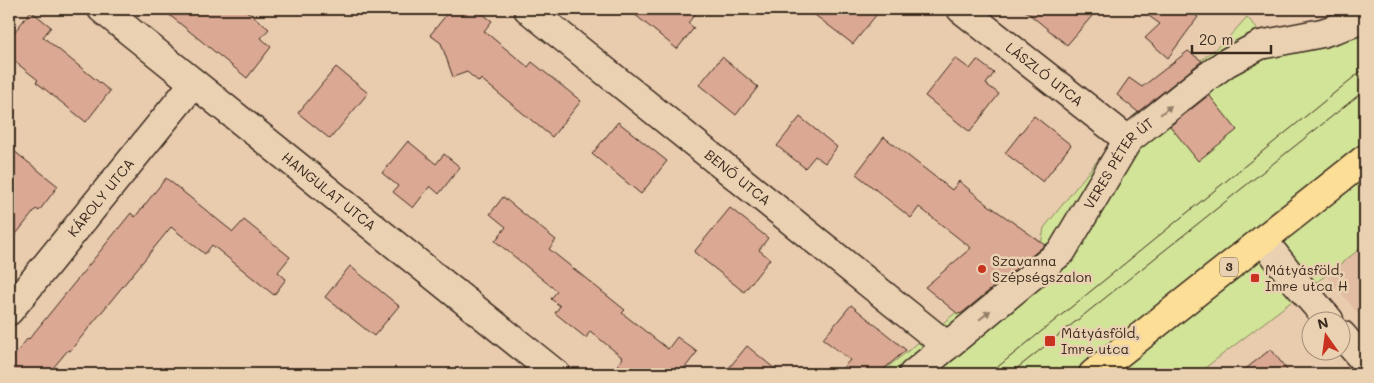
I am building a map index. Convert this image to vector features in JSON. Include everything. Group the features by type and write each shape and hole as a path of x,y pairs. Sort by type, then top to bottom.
{"main road":[{"name":"3","path":"1092,374 1365,159"}],"street":[{"name":"HANGULAT UTCA","path":"102,9 556,374"},
{"name":"BENŐ UTCA","path":"528,9 947,346"},
{"name":"LÁSZLÓ UTCA","path":"962,9 1128,140"},
{"name":"VERES PÉTER ÚT","path":"913,374 1062,251 1128,140 1226,63 1260,45 1322,33 1365,19"},
{"name":"KÁROLY UTCA","path":"9,311 194,83"},
{"path":"1263,240 1320,310"},
{"path":"1352,347 1365,362"}],"shaded area":[{"path":"1365,245 1365,322 1326,275"}],"green space":[{"path":"1349,9 1365,9 1365,245 1197,374 879,374 1041,245 1044,228 1131,118 1227,39 1247,17 1258,30 1338,17"}],"building":[{"path":"162,9 244,9 269,29 261,38 271,47 247,78"},
{"path":"451,9 476,9 492,21 484,31 528,67 532,62 581,101 552,137 481,79 479,82 467,72 453,77 441,43 430,35"},
{"path":"628,9 699,9 688,23 694,28 677,49"},
{"path":"807,9 881,9 853,44"},
{"path":"1023,9 1098,9 1067,45"},
{"path":"1139,9 1187,9 1198,17 1168,58 1145,38 1160,24"},
{"path":"31,11 51,27 43,37 110,91 86,122 36,82 38,80 9,57 9,39"},
{"path":"1188,51 1202,61 1138,112 1117,95 1129,78 1142,87"},
{"path":"722,57 758,87 736,115 699,85"},
{"path":"955,58 970,69 977,60 994,73 986,84 999,94 970,132 925,96"},
{"path":"336,67 368,93 330,139 298,113"},
{"path":"1209,95 1237,130 1198,161 1170,126"},
{"path":"1034,116 1071,145 1043,182 1005,153"},
{"path":"800,117 837,147 825,163 815,156 805,168 777,146"},
{"path":"618,122 667,161 641,194 592,154"},
{"path":"884,137 952,190 959,181 987,204 1045,245 962,313 958,314 925,287 971,248 919,207 911,218 856,174"},
{"path":"408,141 436,164 444,154 460,167 439,194 430,186 413,208 393,192 398,186 382,173"},
{"path":"9,147 58,186 39,211 36,209 9,243"},
{"path":"166,178 233,232 244,220 290,257 278,272 286,279 274,295 212,245 205,254 171,227 70,351 68,350 48,374 9,374 9,362 28,338 131,213 135,217"},
{"path":"503,197 556,240 549,249 625,310 622,313 668,349 677,337 697,352 680,374 630,374 618,364 623,358 590,331 586,338 555,313 560,306 551,299 557,291 495,241 506,227 490,214"},
{"path":"730,208 768,238 759,250 770,259 744,292 694,252"},
{"path":"350,266 399,306 374,336 325,297"},
{"path":"851,305 906,350 878,374 837,374 850,360 823,339"},
{"path":"747,346 781,374 724,374"},
{"path":"1271,349 1290,374 1239,374"}],"tram line":[{"path":"989,374 1365,68"},
{"path":"1010,374 1365,90"}],"place":[{"name":"Szavanna Szépségszalon","path":"982,269"},
{"name":"Mátyásföld, Imre utca H","path":"1255,278"},
{"name":"Mátyásföld, Imre utca","path":"1050,341"}]}
